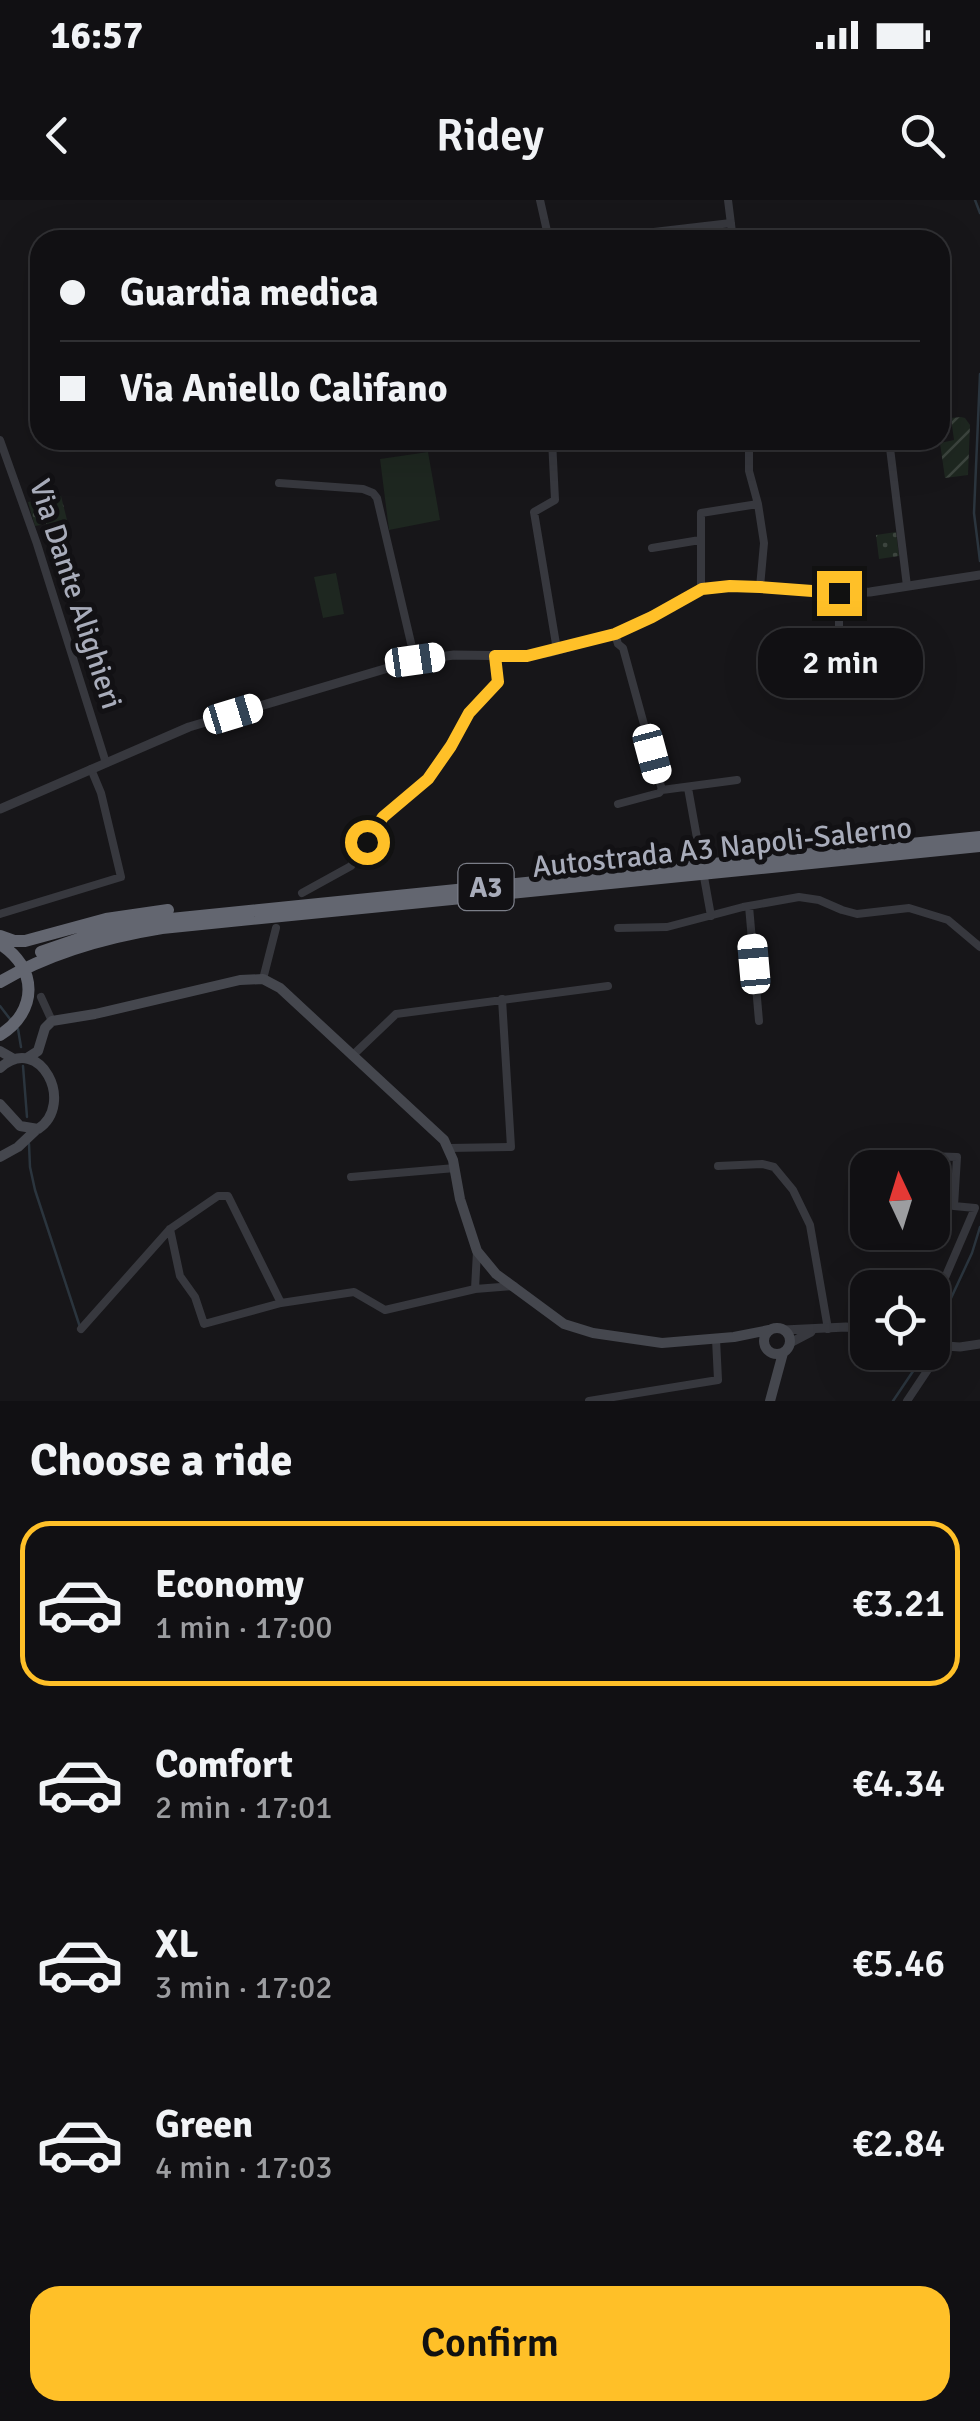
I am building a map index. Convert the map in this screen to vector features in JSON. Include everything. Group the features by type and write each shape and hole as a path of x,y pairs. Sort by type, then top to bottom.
{"highway":[{"name":"Autostrada A3 Napoli-Salerno","path":"0,972 48,950 119,927 306,899 980,837"},
{"name":"Autostrada A3 Napoli-Salerno","path":"0,982 82,946 162,928 980,846"},
{"path":"0,936 25,941 106,918 306,899"},
{"path":"0,944 16,957 29,987 19,1019 0,1035"}],"main road":[{"path":"27,1058 38,1051 45,1028 52,1021 240,980 263,979 280,988 444,1140 450,1148 460,1199 478,1251 489,1268 552,1316 578,1330 662,1344 734,1338 777,1348"},
{"path":"4,1154 49,1120 54,1108 41,1042"},
{"path":"0,1052 27,1058 46,1070"},
{"path":"0,1068 14,1058"},
{"path":"0,1104 12,1119 26,1128 38,1129"},
{"path":"4,1154 13,1131 12,1119"},
{"path":"734,1338 777,1328 789,1336 777,1348 770,1401"},
{"path":"769,1330 764,1337 777,1348"}],"street":[{"path":"540,200 547,230"},
{"path":"728,200 731,230"},
{"path":"671,230 731,223"},
{"name":"Via Dante Alighieri","path":"0,440 106,763"},
{"path":"552,450 555,500 534,512 558,650"},
{"path":"749,450 749,471 764,543 760,587"},
{"path":"890,450 907,586"},
{"path":"279,483 362,490 377,498 415,660"},
{"path":"702,589 702,513 758,504"},
{"path":"652,548 700,540"},
{"path":"0,809 189,727 415,660 454,654 527,656 558,650 615,634 702,589 730,586 870,592 978,575"},
{"path":"839,593 842,656 857,662"},
{"path":"615,634 623,648 662,790"},
{"path":"306,899 351,866 383,817 428,779 469,713 498,682 495,656"},
{"path":"0,914 121,877 101,793 91,769"},
{"path":"618,804 662,790 737,780"},
{"path":"688,788 712,916"},
{"path":"618,928 666,927 799,898 819,900 858,914 908,908 948,920 980,946"},
{"path":"749,906 760,1021"},
{"path":"263,979 276,928"},
{"path":"352,1056 396,1014 608,986"},
{"path":"41,998 52,1021"},
{"path":"450,1148 511,1147 502,1000"},
{"path":"948,1270 974,1208 954,1206 957,1157 950,1157"},
{"path":"718,1166 774,1166 793,1190 810,1226 826,1329"},
{"path":"351,1176 454,1168"},
{"path":"81,1328 170,1229 213,1199 228,1196 281,1303"},
{"path":"170,1229 180,1276 196,1297 204,1324 281,1303 354,1292 385,1310 475,1289 514,1286"},
{"path":"475,1289 478,1251"},
{"path":"784,1330 850,1328"},
{"path":"777,1348 804,1334 826,1329"},
{"path":"589,1401 718,1380 716,1339"},
{"path":"950,1345 980,1344"},
{"path":"908,1401 925,1370"}],"shaded area":[{"path":"951,418 965,418 970,425 968,475 945,478 941,450 950,450 950,441 954,440"},
{"path":"428,452 440,520 389,530 380,459"},
{"path":"61,496 67,520 35,526 28,502"},
{"path":"896,532 899,556 879,559 876,535"},
{"path":"336,573 344,614 323,618 314,577"},
{"path":"108,672 117,703 100,708 91,677"}],"waterway":[{"path":"975,200 980,213"},
{"path":"980,374 974,513 980,561"},
{"path":"0,1006 10,1019"},
{"path":"18,1029 21,1047"},
{"path":"23,1066 27,1117"},
{"path":"29,1144 35,1190 80,1327"},
{"path":"950,1300 980,1227"},
{"path":"893,1401 914,1370"}],"route":[{"path":"367,842 383,817 428,779 469,713 498,682 495,656 551,652 615,634 702,589 730,586 839,593"}]}
